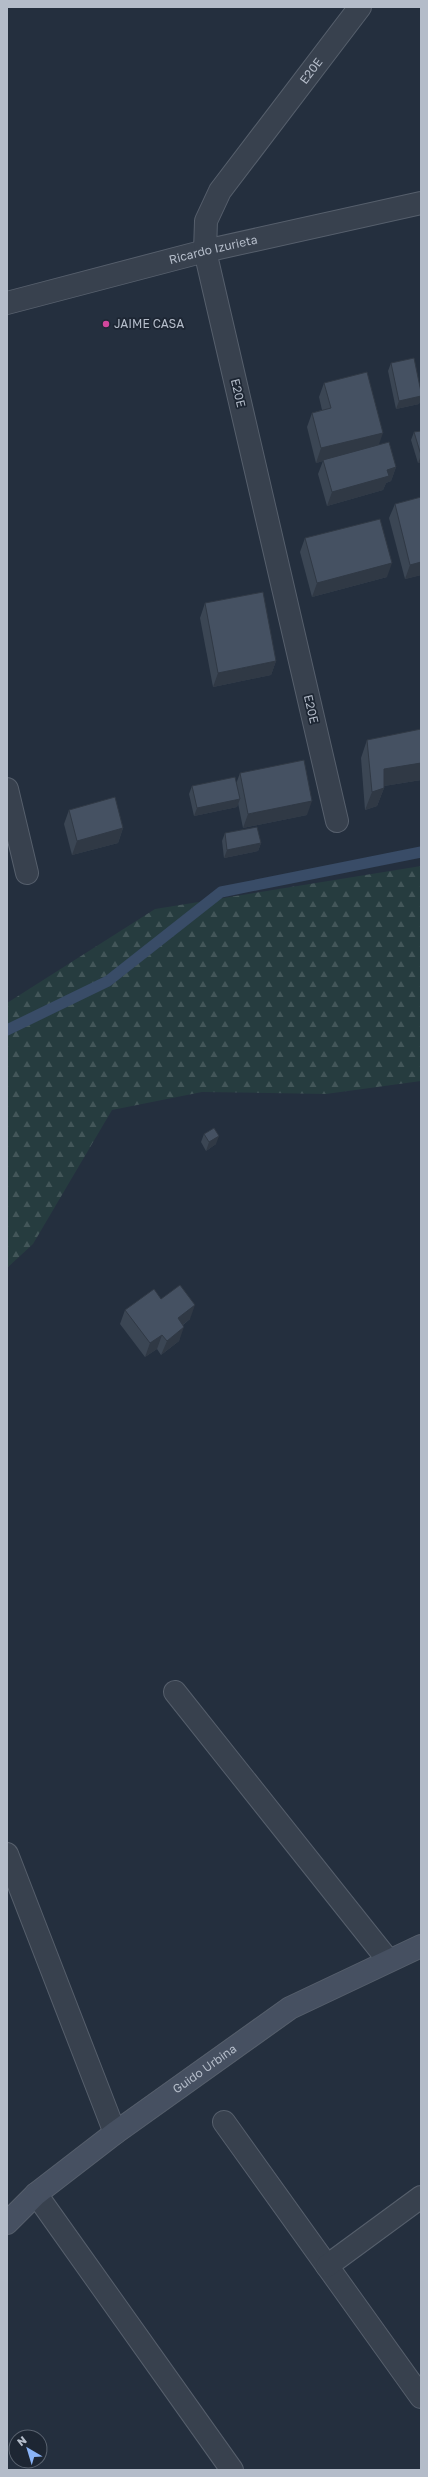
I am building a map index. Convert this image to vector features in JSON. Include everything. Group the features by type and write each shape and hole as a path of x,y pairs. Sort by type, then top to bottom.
{"street":[{"name":"E20E","path":"337,821 205,251 206,221 220,191 360,7"},
{"name":"Ricardo Izurieta","path":"7,303 205,251 421,203"},
{"path":"7,789 27,873"},
{"path":"175,1692 388,1960"},
{"path":"8,1860 116,2133"},
{"name":"Guido Urbina","path":"7,2223 36,2194 116,2133 290,2008 388,1960 421,1946"},
{"path":"224,2122 421,2398"},
{"path":"36,2194 232,2470"},
{"path":"327,2266 421,2197"}],"green space":[{"path":"421,866 421,1081 326,1094 202,1092 112,1110 33,1244 7,1268 7,1003 155,909"}],"building":[{"path":"414,358 421,396 399,401 391,363"},
{"path":"367,372 383,433 321,448 312,413 331,408 324,383"},
{"path":"421,431 421,455 414,432"},
{"path":"389,442 396,467 387,470 389,476 332,492 323,460"},
{"path":"421,497 421,562 410,565 395,504"},
{"path":"380,519 392,563 317,583 305,538"},
{"path":"263,592 276,661 218,673 205,603"},
{"path":"421,729 421,763 384,769 384,788 372,792 367,740"},
{"path":"304,760 312,801 248,814 240,773"},
{"path":"235,777 240,799 197,808 192,786"},
{"path":"115,797 123,828 77,841 69,810"},
{"path":"257,827 261,843 227,850 225,833"},
{"path":"214,1128 219,1136 209,1142 204,1134"},
{"path":"180,1285 195,1305 178,1318 184,1327 167,1341 162,1335 150,1343 125,1310 154,1289 161,1299"}],"waterway":[{"path":"7,1030 108,981 221,892 421,852"}],"place":[{"name":"JAIME CASA","path":"106,324"}]}
